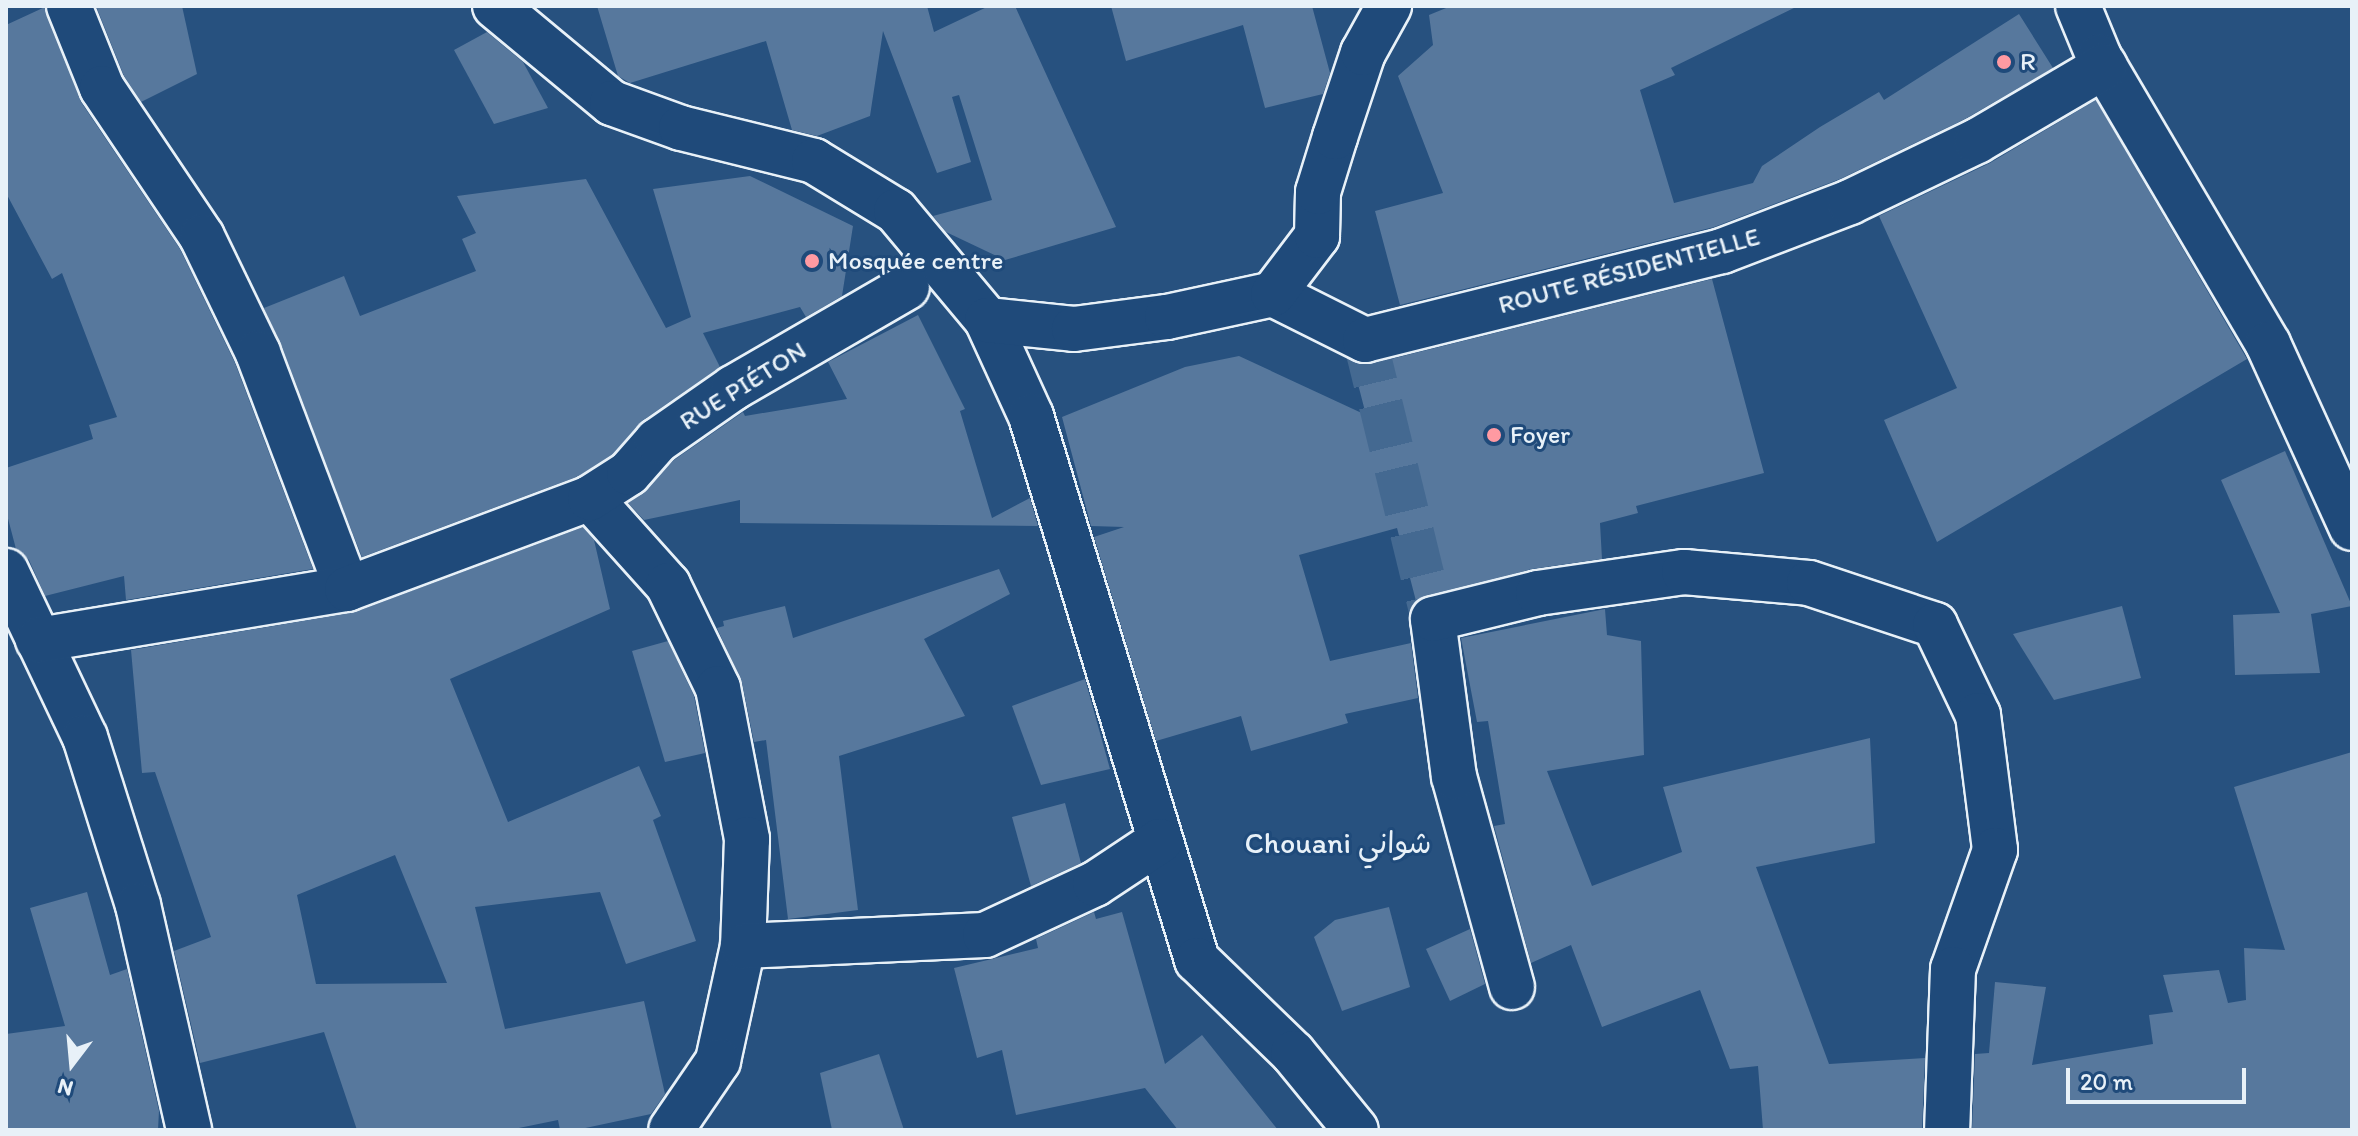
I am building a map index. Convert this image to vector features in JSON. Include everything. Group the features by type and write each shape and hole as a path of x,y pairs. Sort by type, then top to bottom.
{"street":[{"path":"69,6 102,88 194,224 258,353 347,589"},
{"path":"495,6 612,103 681,128 814,161 896,211 987,320 1031,416 1197,960 1293,1053 1356,1130"},
{"path":"987,320 1074,329 1167,317 1273,294 1317,236 1318,192 1335,137 1363,53 1389,6"},
{"path":"2078,6 2105,66 2268,344 2352,528"},
{"name":"ROUTE RÉSIDENTIELLE","path":"1273,294 1365,340 1722,251 1906,175 2105,66"},
{"name":"RUE PIÉTON","path":"38,640 347,589 590,498 629,473 657,441 733,388 907,287"},
{"path":"590,498 668,585 718,688 747,839 743,946 718,1061 671,1130"},
{"path":"6,571 85,737 138,905 189,1130"},
{"path":"1512,987 1454,777 1433,619 1538,593 1684,572 1809,583 1935,625 1978,715 1995,850 1953,969 1947,1130"},
{"path":"743,946 985,935 1095,884 1160,841"}],"building":[{"path":"96,6 182,6 197,74 141,102 124,76"},
{"path":"597,6 927,6 934,32 989,6 1015,6 1116,227 1005,260 946,232 933,216 992,200 959,95 952,97 971,162 937,173 883,31 870,116 817,136 792,130 766,41 630,83 618,76"},
{"path":"1111,6 1312,6 1330,73 1323,94 1265,108 1243,25 1126,61"},
{"path":"1451,6 1798,6 1671,68 1675,75 1640,90 1674,203 1753,183 1762,166 1820,127 1879,92 1884,100 2019,14 2053,68 1965,119 1840,179 1714,227 1400,305 1375,211 1443,193 1398,76 1433,45 1429,15"},
{"path":"45,7 81,102 180,249 235,363 313,569 126,600 124,576 45,596 29,560 16,549 6,511 6,468 93,439 89,425 117,417 62,273 52,279 6,193 6,25"},
{"path":"487,32 523,62 548,108 494,124 454,50"},
{"path":"2096,100 2247,359 1937,542 1884,420 1957,388 1879,216 1990,163"},
{"path":"750,176 853,226 842,296 806,317 800,307 703,333 720,367 642,421 613,454 579,476 362,557 264,308 344,276 360,316 476,271 462,239 476,233 457,196 586,179 666,328 691,317 653,189"},
{"path":"1712,279 1764,473 1636,506 1638,513 1600,523 1602,559 1532,569 1416,601 1397,528 1299,555 1330,661 1411,643 1418,698 1345,714 1348,723 1251,751 1241,716 1156,741 1094,537 1124,527 1091,526 1062,417 1185,367 1239,356 1366,415 1352,361 1371,364"},
{"path":"918,315 965,409 960,411 992,518 1030,498 1038,526 740,523 740,500 644,520 628,503 674,460 743,412 745,416 847,399 828,362"},
{"path":"2285,451 2352,606 2311,614 2320,673 2235,675 2233,615 2280,613 2221,480"},
{"path":"583,527 594,540 610,609 450,679 508,822 639,766 661,816 653,820 696,941 626,964 600,892 475,907 505,1029 644,1001 665,1094 651,1114 576,1130 560,1130 558,1120 509,1130 357,1130 324,1032 200,1063 174,951 211,937 155,772 142,773 131,650 355,612","holes":["395,855 447,983 316,984 297,895"]},
{"path":"999,569 1010,594 924,639 965,716 839,756 858,910 788,919 766,740 754,742 742,683 717,628 724,626 723,621 785,606 793,638"},
{"path":"2122,606 2141,678 2054,700 2013,634"},
{"path":"1605,609 1607,635 1641,641 1644,755 1547,771 1592,886 1682,852 1663,787 1870,738 1875,843 1756,867 1829,1064 1925,1058 1922,1130 1763,1130 1758,1066 1730,1069 1700,990 1602,1027 1571,945 1531,963 1494,826 1505,824 1488,721 1477,722 1461,638"},
{"path":"668,641 694,696 705,753 665,762 632,651"},
{"path":"1085,679 1110,769 1041,785 1012,706"},
{"path":"2352,752 2352,1130 1972,1130 1975,1054 1989,1053 1995,982 2046,987 2032,1065 2153,1044 2149,1015 2173,1012 2163,975 2219,970 2228,1003 2246,1000 2244,948 2285,950 2234,787"},
{"path":"1065,803 1081,863 1031,886 1012,817"},
{"path":"87,892 110,975 127,969 159,1111 158,1130 6,1130 6,1034 65,1026 30,908"},
{"path":"1389,907 1410,987 1342,1011 1314,937 1335,920"},
{"path":"1094,912 1096,919 1122,912 1165,1064 1202,1035 1278,1130 1178,1130 1145,1088 1016,1115 1002,1050 977,1058 954,968 1038,948 1036,939"},
{"path":"1470,929 1485,984 1450,1001 1426,949"},
{"path":"879,1054 904,1130 832,1130 820,1073"}],"tunnel":[{"path":"1365,340 1433,619"}],"place":[{"name":"R","path":"2004,62"},
{"name":"Mosquée centre","path":"812,261"},
{"name":"Foyer","path":"1494,435"}],"district":[{"name":"Chouani شواني","path":"1338,843"}]}
